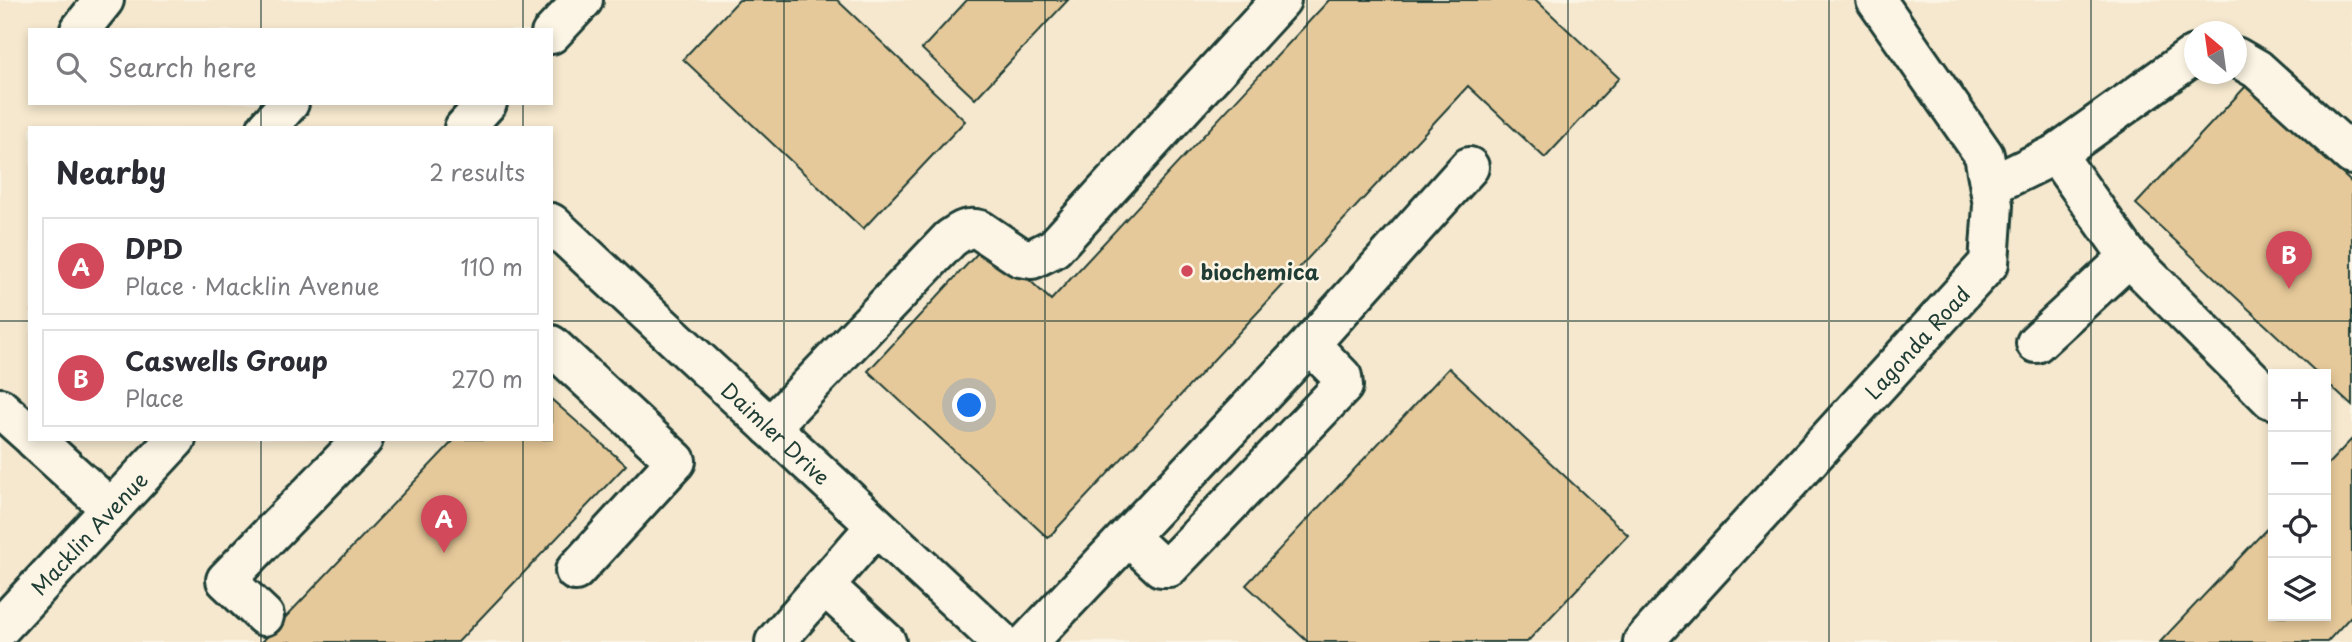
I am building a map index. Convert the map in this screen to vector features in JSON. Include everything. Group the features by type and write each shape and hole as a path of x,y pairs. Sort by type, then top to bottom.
{"street":[{"path":"82,28 104,0"},
{"path":"553,32 583,0"},
{"path":"770,427 950,239 963,230 973,227 980,230 1020,257 1031,259 1054,248 1281,0"},
{"name":"Lagonda Road","path":"1643,642 1989,263 1993,205 1984,155 1876,0"},
{"path":"1990,186 2056,154 2184,62"},
{"path":"2247,63 2257,69 2352,155"},
{"path":"269,126 287,105"},
{"path":"466,126 485,105"},
{"path":"2056,154 2129,257 2268,397"},
{"path":"1028,642 1310,344 1469,167"},
{"name":"Daimler Drive","path":"555,234 770,427 1001,642"},
{"path":"2036,343 2129,257"},
{"path":"1129,537 1161,567 1170,567 1343,386 1342,377 1310,344"},
{"path":"553,347 676,461 575,571"},
{"path":"0,408 28,433"},
{"path":"36,441 111,509"},
{"name":"Macklin Avenue","path":"0,628 174,441"},
{"path":"264,616 226,580 361,441"},
{"path":"775,642 876,526"},
{"path":"825,586 886,642"}],"shaded area":[{"path":"0,0 2352,0 2352,642 0,642"}],"building":[{"path":"739,0 837,0 965,121 863,229 683,59"},
{"path":"967,0 1068,0 975,99 922,49"},
{"name":"biochemica","path":"1329,0 1536,0 1619,78 1545,158 1468,86 1048,538 868,371 988,242 1051,300"},
{"path":"2247,85 2352,183 2352,406 2331,387 2331,369 2313,369 2136,204"},
{"path":"1449,368 1628,535 1527,642 1308,642 1246,585"},
{"path":"553,401 626,465 458,642 262,642 453,441 553,441"},
{"path":"2352,439 2352,615 2327,642 2160,642 2268,527 2268,621 2331,621 2331,461"}],"place":[{"name":"biochemica","path":"1187,271"},
{"name":"Caswells Group","path":"2289,289"},
{"name":"DPD","path":"444,553"}]}
